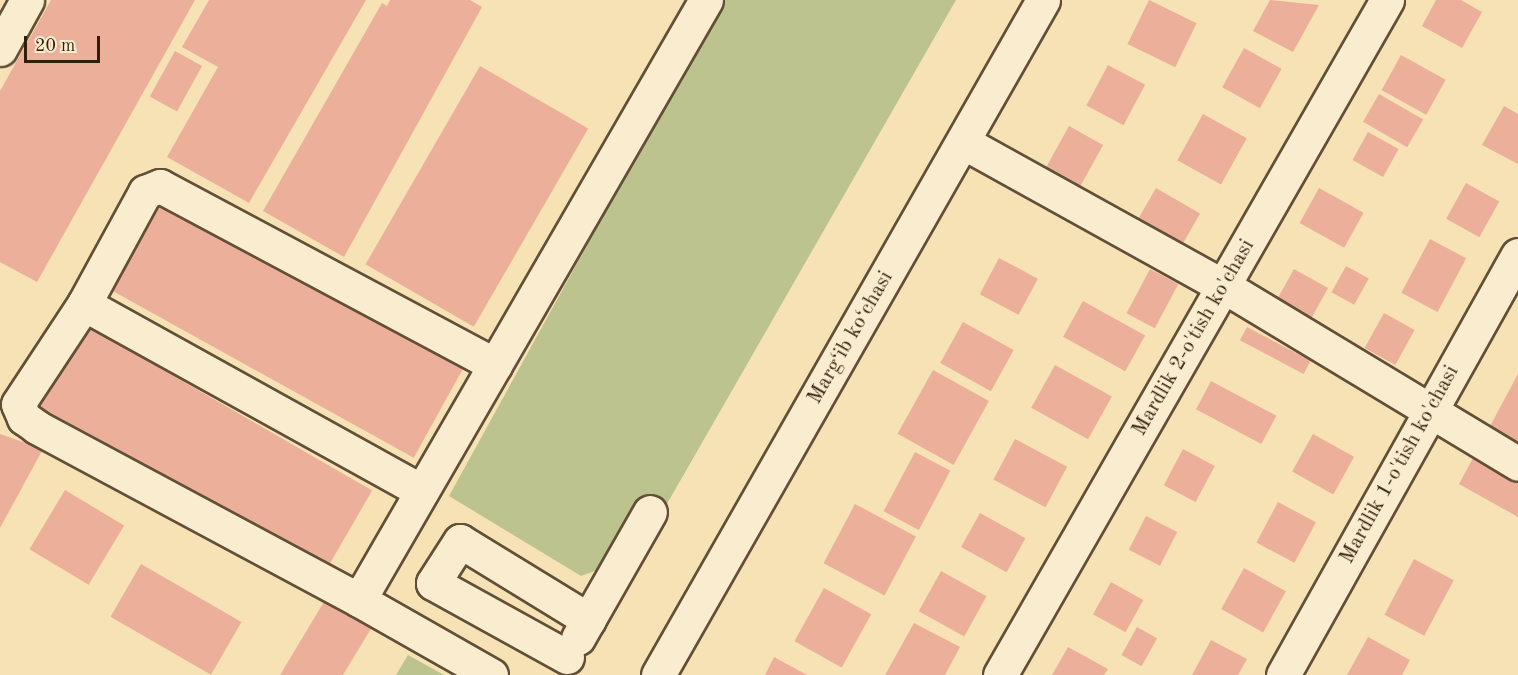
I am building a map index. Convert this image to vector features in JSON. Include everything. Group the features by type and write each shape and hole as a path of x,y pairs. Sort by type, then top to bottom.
{"street":[{"path":"0,49 27,0"},
{"path":"359,600 706,0"},
{"name":"Marg‘ib ko‘chasi","path":"658,675 1043,0"},
{"name":"Mardlik 2-o'tish ko'chasi","path":"1000,675 1225,287 1387,0"},
{"path":"963,142 1225,287 1518,464"},
{"path":"490,675 359,600 24,418 18,404 84,304 145,192 160,186 495,365"},
{"name":"Mardlik 1-o'tish ko'chasi","path":"1283,675 1518,255"},
{"path":"84,304 422,491"},
{"path":"589,620 460,541 433,583 562,666 589,620 650,512"}],"green space":[{"path":"722,0 956,0 664,509 644,497 603,568 581,576 449,496"},
{"path":"408,655 444,675 396,675"}],"building":[{"path":"51,0 195,0 37,282 0,262 0,91"},
{"path":"209,0 366,0 249,203 167,157 218,67 182,47"},
{"path":"390,0 470,0 482,7 344,257 263,211 382,3 387,6"},
{"path":"1149,0 1197,23 1175,67 1128,44"},
{"path":"1270,0 1319,5 1293,52 1253,31"},
{"path":"1436,0 1461,0 1482,12 1462,48 1422,26"},
{"path":"1244,48 1282,69 1260,108 1222,87"},
{"path":"175,51 202,66 177,112 150,96"},
{"path":"1401,55 1446,80 1426,115 1382,90"},
{"path":"1108,65 1145,85 1123,125 1086,106"},
{"path":"480,66 588,128 474,327 366,264"},
{"path":"1379,94 1423,120 1407,147 1363,122"},
{"path":"1504,106 1518,114 1518,164 1482,145"},
{"path":"1203,114 1247,138 1221,185 1177,160"},
{"path":"1069,126 1103,145 1074,197 1040,178"},
{"path":"1368,132 1399,149 1383,177 1352,160"},
{"path":"1466,183 1499,201 1479,237 1446,219"},
{"path":"1156,188 1200,214 1180,248 1136,223"},
{"path":"1319,188 1364,213 1344,248 1300,223"},
{"path":"150,195 463,369 414,458 101,284"},
{"path":"1430,239 1466,258 1438,312 1401,293"},
{"path":"999,258 1038,279 1019,315 980,294"},
{"path":"1346,266 1369,279 1354,305 1331,292"},
{"path":"1150,269 1178,284 1155,328 1127,313"},
{"path":"1294,269 1328,288 1311,319 1277,300"},
{"path":"1083,301 1145,335 1125,371 1063,337"},
{"path":"1384,313 1415,330 1395,365 1365,348"},
{"path":"963,322 1014,350 991,391 940,363"},
{"path":"82,323 372,490 322,577 32,410"},
{"path":"1247,327 1311,361 1304,374 1240,340"},
{"path":"1055,365 1112,397 1088,439 1031,408"},
{"path":"933,370 989,401 954,465 898,434"},
{"path":"1518,374 1518,444 1489,428"},
{"path":"1211,381 1276,416 1261,444 1196,409"},
{"path":"0,434 43,449 0,528"},
{"path":"1313,434 1354,457 1333,494 1292,472"},
{"path":"1015,439 1067,467 1045,507 993,480"},
{"path":"1183,449 1215,466 1196,502 1164,485"},
{"path":"915,452 950,471 919,530 884,511"},
{"path":"1473,458 1518,483 1518,517 1459,484"},
{"path":"65,490 124,526 89,585 29,549"},
{"path":"1278,502 1316,522 1294,563 1256,543"},
{"path":"855,504 916,536 884,596 824,563"},
{"path":"980,513 1025,538 1007,572 961,547"},
{"path":"1146,516 1177,532 1160,566 1129,550"},
{"path":"1414,559 1454,580 1424,636 1384,615"},
{"path":"141,564 241,622 211,675 110,617"},
{"path":"1244,568 1286,591 1263,632 1221,609"},
{"path":"941,571 986,596 964,636 919,611"},
{"path":"1111,582 1143,600 1125,632 1093,614"},
{"path":"824,588 871,614 842,668 794,641"},
{"path":"328,595 375,622 343,675 280,675"},
{"path":"914,623 960,647 945,675 885,675"},
{"path":"1137,627 1157,638 1142,666 1121,655"},
{"path":"1368,637 1410,660 1402,675 1347,675"},
{"path":"1211,640 1247,659 1238,675 1192,675"},
{"path":"1068,647 1108,669 1104,675 1052,675"},
{"path":"774,657 807,675 765,675"}]}
